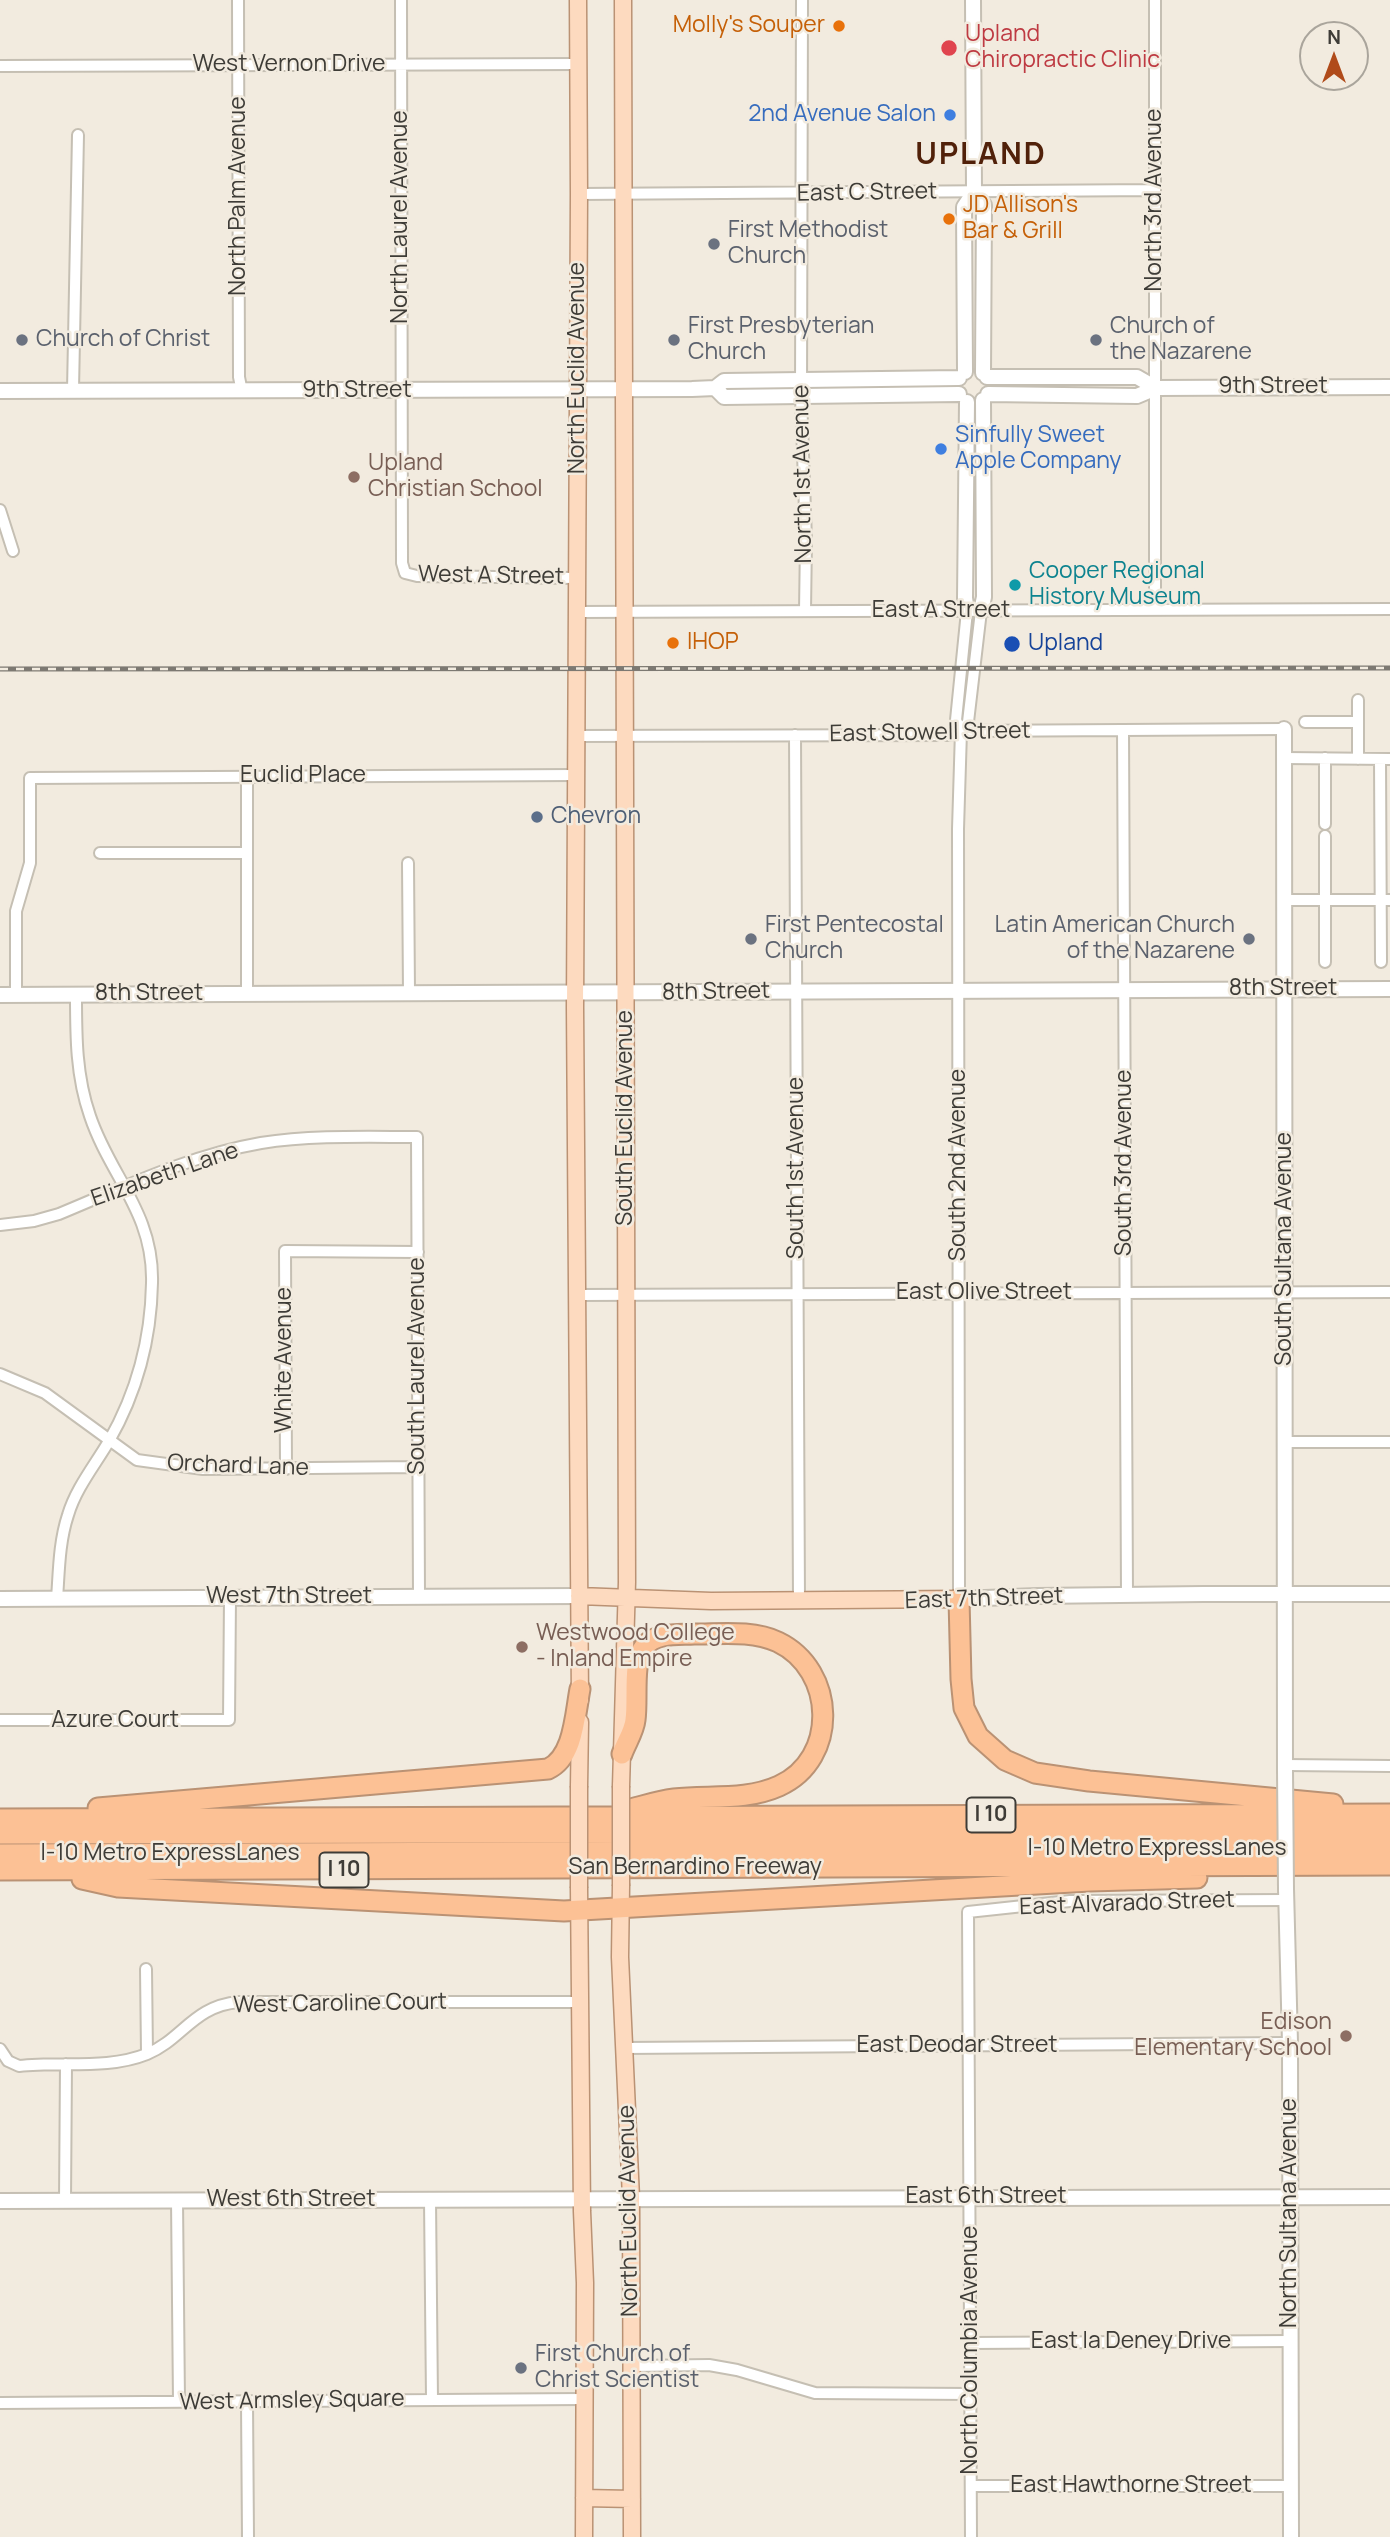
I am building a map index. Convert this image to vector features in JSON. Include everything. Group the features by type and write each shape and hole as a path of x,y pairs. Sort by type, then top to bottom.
{"highway":[{"path":"959,1599 964,1708 978,1736 997,1755 1015,1766 1045,1775 1129,1786 1390,1812"},
{"path":"592,1817 673,1799 765,1791 791,1780 808,1764 821,1734 823,1705 819,1686 798,1655 769,1638 748,1634 661,1637 648,1643 638,1664 635,1723 622,1754"},
{"path":"1,1824 154,1802 548,1769 559,1763 566,1748 580,1689"},
{"name":"I 10","path":"1,1824 1390,1812"},
{"name":"I-10 Metro ExpressLanes","path":"1,1824 1390,1831"},
{"name":"I-10 Metro ExpressLanes","path":"0,1854 1390,1849"},
{"name":"San Bernardino Freeway","path":"0,1870 1390,1865"},
{"path":"43,1870 118,1887 460,1907 579,1911 1090,1881 1207,1877 1269,1866"}],"main road":[{"name":"North Euclid Avenue","path":"575,736 578,0"},
{"name":"North Euclid Avenue","path":"623,0 626,736"},
{"path":"575,736 578,1295"},
{"name":"South Euclid Avenue","path":"622,1754 626,1599 626,736"},
{"name":"North Euclid Avenue","path":"578,1295 579,1911 585,2283 584,2537"},
{"name":"East 7th Street","path":"579,1596 799,1601 959,1599"},
{"name":"North Euclid Avenue","path":"622,1754 620,1910 631,2198 632,2537"},
{"path":"584,2498 632,2499"}],"street":[{"name":"North Palm Avenue","path":"238,0 239,377 242,392"},
{"name":"North Laurel Avenue","path":"401,0 402,563 405,573"},
{"name":"North 1st Avenue","path":"802,0 801,396 805,611"},
{"path":"973,0 974,192 964,207 962,375 957,386 963,398 965,598 974,611 985,597 985,397 990,387 985,375 984,205 974,192"},
{"name":"North 3rd Avenue","path":"1155,0 1155,610"},
{"name":"West Vernon Drive","path":"0,66 578,64"},
{"path":"74,390 78,135"},
{"name":"East C Street","path":"579,194 1155,190"},
{"path":"962,375 976,370 985,375"},
{"name":"9th Street","path":"0,391 715,388 724,381 962,375"},
{"name":"9th Street","path":"985,375 1137,377 1156,388"},
{"name":"9th Street","path":"985,397 1138,396 1156,388 1390,387"},
{"name":"9th Street","path":"715,388 724,397 963,398"},
{"path":"963,398 975,403 985,397"},
{"path":"0,510 13,551"},
{"name":"West A Street","path":"405,573 431,577 576,578"},
{"name":"East A Street","path":"576,612 1390,609"},
{"name":"South 2nd Avenue","path":"959,1599 958,780 961,731 956,720 974,611"},
{"path":"1358,759 1359,700"},
{"path":"1306,722 1359,722"},
{"name":"East Stowell Street","path":"575,736 949,735 961,731 1284,729"},
{"name":"South Sultana Avenue","path":"1284,729 1286,1894"},
{"name":"South 3rd Avenue","path":"1123,730 1127,1595"},
{"name":"South 1st Avenue","path":"795,735 799,1601"},
{"path":"1284,758 1385,759 1385,900 1381,962"},
{"path":"1325,758 1325,962"},
{"name":"Euclid Place","path":"16,995 16,911 30,863 30,778 575,775"},
{"path":"247,777 247,993"},
{"path":"100,853 247,853"},
{"path":"408,863 410,993"},
{"path":"1285,900 1385,900"},
{"name":"8th Street","path":"0,995 1390,989"},
{"path":"57,1599 61,1543 68,1513 80,1487 128,1405 150,1324 152,1279 146,1233 126,1186 104,1150 90,1116 76,1052 75,995"},
{"name":"Elizabeth Lane","path":"0,1225 34,1221 58,1214 202,1157 261,1143 312,1138 417,1137"},
{"name":"South Laurel Avenue","path":"417,1137 419,1596"},
{"name":"White Avenue","path":"286,1469 285,1251 418,1252"},
{"name":"East Olive Street","path":"578,1295 1390,1292"},
{"name":"Orchard Lane","path":"0,1374 45,1393 137,1460 203,1469 418,1467"},
{"path":"1285,1442 1390,1441"},
{"name":"East 7th Street","path":"959,1599 1037,1595 1390,1594"},
{"name":"West 7th Street","path":"0,1599 579,1596"},
{"name":"Azure Court","path":"0,1720 229,1720 230,1597"},
{"path":"1285,1768 1390,1766"},
{"name":"East Alvarado Street","path":"968,1912 1070,1901 1286,1894"},
{"name":"North Sultana Avenue","path":"1286,1894 1290,2043 1291,2537"},
{"name":"North Columbia Avenue","path":"968,1912 971,2537"},
{"path":"146,1969 147,2054"},
{"name":"West Caroline Court","path":"0,2049 8,2061 19,2066 125,2061 163,2046 200,2014 233,2003 580,2002"},
{"name":"East Deodar Street","path":"624,2048 1290,2043"},
{"path":"65,2201 66,2064"},
{"name":"East 6th Street","path":"582,2198 1390,2197"},
{"name":"West 6th Street","path":"0,2201 582,2198"},
{"path":"177,2200 179,2402"},
{"path":"430,2200 432,2400"},
{"name":"East la Deney Drive","path":"971,2343 1291,2342"},
{"path":"631,2366 709,2365 737,2370 815,2393 971,2394"},
{"name":"West Armsley Square","path":"0,2403 583,2399"},
{"path":"247,2402 248,2537"},
{"name":"East Hawthorne Street","path":"971,2486 1291,2486"}],"railway":[{"path":"0,669 1390,668"}],"place":[{"name":"Molly's Souper","path":"839,26"},
{"name":"Upland Chiropractic Clinic","path":"949,48"},
{"name":"2nd Avenue Salon","path":"950,115"},
{"name":"JD Allison's Bar & Grill","path":"949,219"},
{"name":"First Methodist Church","path":"714,244"},
{"name":"Church of Christ","path":"22,340"},
{"name":"First Presbyterian Church","path":"674,340"},
{"name":"Church of the Nazarene","path":"1096,340"},
{"name":"Sinfully Sweet Apple Company","path":"941,449"},
{"name":"Upland Christian School","path":"354,477"},
{"name":"Cooper Regional History Museum","path":"1015,585"},
{"name":"IHOP","path":"673,643"},
{"name":"Upland","path":"1012,644"},
{"name":"Chevron","path":"537,817"},
{"name":"First Pentecostal Church","path":"751,939"},
{"name":"Latin American Church of the Nazarene","path":"1249,939"},
{"name":"Westwood College - Inland Empire","path":"522,1647"},
{"name":"Edison Elementary School","path":"1346,2036"},
{"name":"First Church of Christ Scientist","path":"521,2368"}],"district":[{"name":"UPLAND","path":"981,156"}]}
